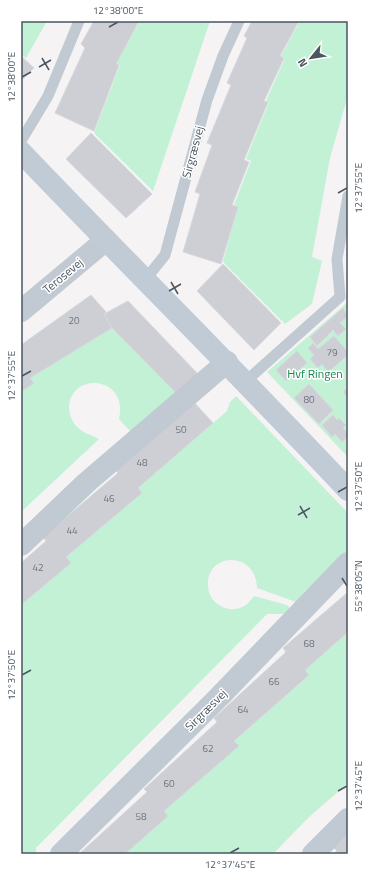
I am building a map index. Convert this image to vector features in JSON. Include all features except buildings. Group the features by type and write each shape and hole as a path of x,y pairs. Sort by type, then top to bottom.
{"street":[{"path":"21,152 145,280 246,381 348,490"},
{"name":"Terosevej","path":"21,311 106,240"},
{"path":"21,545 86,483 227,362"},
{"name":"Sirgræsvej","path":"61,854 220,696 348,563"},
{"path":"313,854 348,819"}],"lane":[{"path":"21,141 48,96 79,21"},
{"name":"Sirgræsvej","path":"145,280 165,254 207,100 223,56 239,21"},
{"path":"340,297 337,259 348,196"},
{"path":"246,381 348,289"}],"green space":[{"path":"21,21 47,21 26,58 21,54"},
{"path":"140,21 210,21 153,191 94,133 120,65 116,63"},
{"path":"300,21 348,21 348,95 330,158 312,257 322,261 312,304 285,324 223,262 238,206 234,205 251,161 246,159 269,102 266,101 285,58 281,56"},
{"name":"Hvf Ringen","path":"348,302 348,457 267,372"},
{"path":"112,328 178,395 131,432 119,419 120,405 116,394 108,387 98,383 88,384 79,388 72,395 69,407 71,418 79,429 99,439 21,512 21,392 34,383 30,378"},
{"path":"236,396 348,513 348,556 311,594 306,590 296,602 257,588 255,576 249,567 241,562 231,560 222,562 215,567 209,575 208,588 212,598 220,606 229,609 241,608 254,596 287,605 293,611 290,614 267,614 36,848 36,854 21,854 21,605 71,563 66,557 141,493 138,488 227,411 230,402"},
{"path":"348,632 348,783 308,818 273,854 125,854 168,816 164,811 239,746 234,741 309,675 305,670"}]}
